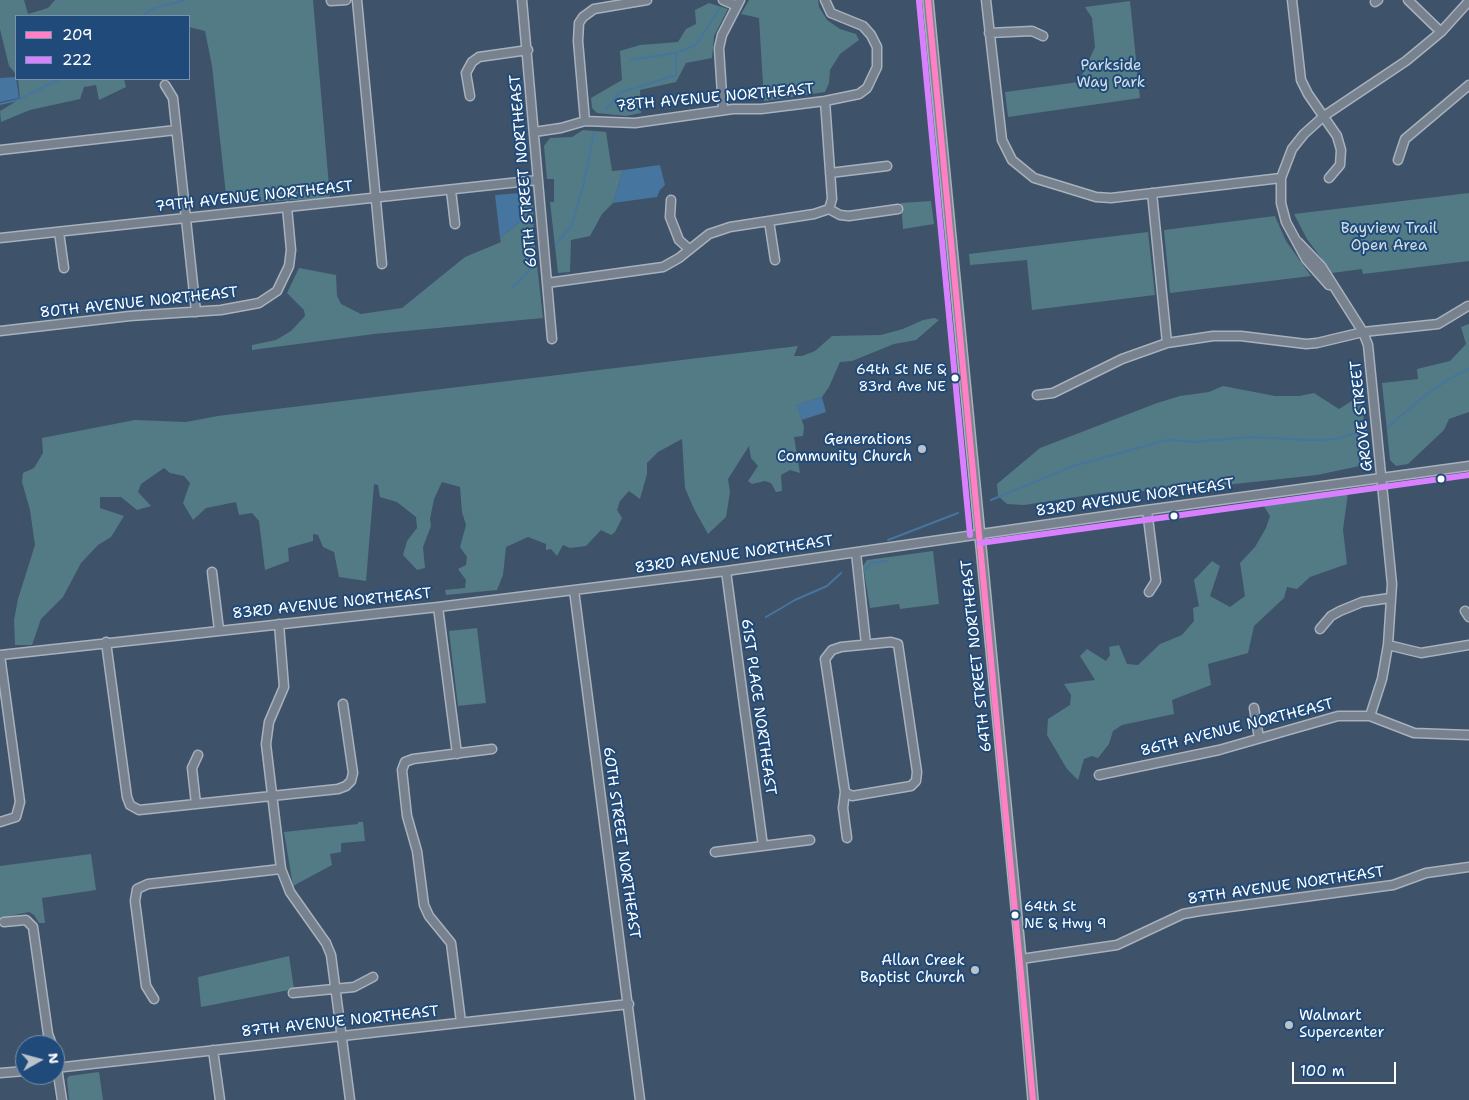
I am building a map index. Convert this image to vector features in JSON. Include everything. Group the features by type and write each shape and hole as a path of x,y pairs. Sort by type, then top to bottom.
{"main road":[{"name":"64TH STREET NORTHEAST","path":"928,0 1033,1100"}],"street":[{"path":"331,1 346,0"},
{"path":"357,0 382,264"},
{"name":"60TH STREET NORTHEAST","path":"522,0 528,50 552,339"},
{"path":"585,121 578,40 579,22 582,17 602,7 647,0"},
{"path":"723,0 738,3 722,35 719,48 723,110"},
{"name":"78TH AVENUE NORTHEAST","path":"534,132 562,128 585,121 635,122 723,110 750,111 849,97 867,88 877,67 877,47 871,35 863,26 831,13 825,0"},
{"path":"986,0 1002,140 1012,160 1023,172 1042,181 1096,197 1111,198 1281,178"},
{"path":"1292,0 1301,80 1308,94 1337,136 1341,150 1340,165 1329,178"},
{"path":"1408,0 1441,32"},
{"name":"GROVE STREET","path":"1370,716 1382,679 1388,645 1390,559 1368,345 1364,332 1321,266 1298,242 1286,222 1281,203 1281,178 1292,149 1304,134 1324,116 1406,61 1441,32 1469,1"},
{"path":"989,33 1032,31 1043,36"},
{"path":"470,96 466,73 472,62 479,57 528,50"},
{"path":"166,85 173,98 196,312"},
{"path":"1398,160 1405,138 1469,85"},
{"path":"825,101 830,143 832,199 829,209"},
{"path":"0,150 176,130"},
{"path":"830,173 887,166"},
{"name":"79TH AVENUE NORTHEAST","path":"0,238 538,180"},
{"path":"451,190 455,224"},
{"path":"1152,193 1167,343"},
{"path":"671,200 670,217 674,229 679,240 689,250"},
{"name":"80TH AVENUE NORTHEAST","path":"0,331 130,316 196,312 253,305 277,291 285,278 291,258 287,207"},
{"path":"546,283 653,270 672,262 702,239 718,230 814,214 829,209 840,215 849,216 898,209"},
{"path":"769,221 775,260"},
{"path":"59,232 64,268"},
{"path":"1038,395 1053,393 1122,359 1167,343 1213,336 1241,336 1311,344 1333,341 1364,332 1438,324 1468,306"},
{"name":"83RD AVENUE NORTHEAST","path":"0,655 438,606 726,571 1469,466"},
{"path":"1147,510 1156,581 1150,592"},
{"path":"856,553 866,644"},
{"name":"61ST PLACE NORTHEAST","path":"726,571 762,846"},
{"path":"212,572 219,630"},
{"name":"60TH STREET NORTHEAST","path":"574,590 640,1100"},
{"path":"1320,629 1331,616 1340,611 1362,602 1390,598"},
{"path":"438,606 457,754"},
{"path":"279,624 284,687 269,722 266,736 281,870 290,892 329,949 350,1100"},
{"path":"106,642 129,802 136,809 144,810 338,789 349,784 353,773 343,704"},
{"path":"845,792 852,796 911,786 916,781 918,772 898,644 891,642 866,644 832,650 825,659 845,792 843,808 847,838"},
{"path":"1388,645 1421,653 1469,644"},
{"path":"0,655 20,802 16,817 0,822"},
{"path":"1254,708 1259,738"},
{"name":"86TH AVENUE NORTHEAST","path":"1099,776 1219,750 1338,716 1370,716 1414,733 1469,735"},
{"path":"462,1022 451,943 429,916 424,905 417,851 407,816 402,774 403,765 412,759 492,750"},
{"path":"196,804 192,768 198,755"},
{"path":"715,852 810,840"},
{"name":"87TH AVENUE NORTHEAST","path":"1021,959 1118,945 1183,914 1393,885 1426,873 1469,868"},
{"path":"154,999 146,986 135,902 138,890 148,884 281,870"},
{"path":"4,922 26,920 33,926 50,1035"},
{"path":"293,993 354,987 373,977"},
{"name":"87TH AVENUE NORTHEAST","path":"65,1067 629,1004"},
{"path":"213,1050 220,1100"},
{"path":"0,1073 15,1072"},
{"path":"59,1085 62,1100"}],"green space":[{"path":"0,0 24,0 28,14 48,8 55,0 313,0 330,198 227,204 212,66 205,31 190,27 190,15 15,15 15,73 9,66 0,29"},
{"path":"749,0 818,0 819,7 827,20 840,29 856,34 859,40 840,54 830,70 829,83 825,92 764,101 759,18 741,14"},
{"name":"Parkside Way Park","path":"1130,1 1140,98 1008,117 1005,92 1079,82 1095,47 1092,18 1085,7"},
{"path":"709,3 728,9 714,36 712,58 686,63 676,82 640,90 641,113 626,116 597,113 592,108 591,98 622,80 620,51 640,45 678,42 686,29 696,24 695,10"},
{"path":"18,80 124,80 126,87 99,100 96,85 84,87 80,99 30,110 1,122 0,111 20,99"},
{"path":"583,130 606,132 612,171 623,170 613,203 602,214 590,236 571,240 570,272 558,273 550,202 554,202 554,179 547,179 544,146 550,138 572,137"},
{"path":"519,193 524,193 533,204 534,238 543,318 374,334 252,350 252,345 276,340 291,331 305,316 304,310 287,293 299,268 336,275 337,296 341,304 361,314 402,308 465,257 501,242 500,238 522,220"},
{"name":"Bayview Trail Open Area","path":"1469,193 1469,261 1363,274 1362,269 1332,273 1307,239 1294,214"},
{"path":"931,201 934,224 903,229 901,203"},
{"name":"Bayview Trail Open Area","path":"1275,216 1286,241 1311,276 1170,293 1164,230"},
{"path":"1148,232 1155,295 1032,310 1027,260 970,265 969,254"},
{"path":"934,318 939,320 916,340 894,344 852,361 840,362 829,387 822,397 797,405 804,427 803,436 794,437 800,473 790,470 781,475 782,491 776,492 771,483 765,481 752,484 748,481 758,466 751,458 749,446 728,479 730,492 726,517 708,534 685,488 682,439 658,452 647,463 647,474 640,499 629,491 620,501 617,510 622,518 615,532 611,535 601,530 586,546 570,548 563,545 557,556 551,549 546,550 546,544 528,537 506,547 503,575 497,590 446,595 445,590 465,588 466,580 458,569 466,565 467,557 460,547 466,525 462,512 460,487 442,482 434,499 430,519 431,526 423,547 425,568 417,570 403,555 407,541 417,528 416,517 397,502 380,497 378,485 374,484 366,581 339,577 334,552 323,547 318,535 313,534 313,541 288,548 289,561 265,570 259,521 252,513 239,515 236,502 206,508 193,520 183,503 190,483 184,476 170,473 164,468 141,484 138,492 151,506 137,510 121,497 100,497 100,508 124,516 111,537 98,545 81,563 63,597 41,619 32,645 15,645 14,620 18,599 35,545 30,510 22,482 23,473 34,468 43,453 42,438 135,420 186,422 218,416 798,346 794,356 802,356 815,351 832,336 881,335"},
{"path":"1469,324 1469,412 1449,419 1444,430 1408,464 1396,466 1390,460 1382,383 1418,379 1417,369 1450,361 1466,344 1461,327"},
{"path":"1223,386 1275,396 1299,396 1314,393 1339,409 1361,395 1369,464 1317,475 1180,490 1109,492 1024,505 1007,504 998,496 997,484 1040,448 1157,403 1180,396 1209,392"},
{"path":"1348,492 1343,530 1347,564 1310,577 1297,589 1287,587 1284,598 1254,626 1248,653 1208,664 1211,685 1172,700 1174,714 1122,725 1113,731 1109,744 1098,758 1092,756 1084,759 1078,780 1067,769 1047,735 1048,719 1070,705 1071,695 1064,684 1095,680 1080,656 1087,649 1106,661 1110,655 1109,647 1119,645 1127,664 1138,665 1160,644 1182,635 1194,621 1193,608 1199,606 1194,580 1212,561 1220,566 1210,596 1230,607 1245,596 1240,563 1255,547 1266,528 1270,516 1262,503"},
{"path":"933,551 939,604 900,609 899,604 870,608 863,566 867,560"},
{"path":"477,628 486,703 458,706 449,631"},
{"path":"358,822 363,822 365,841 341,843 341,852 330,854 332,865 293,886 284,832 358,824"},
{"path":"91,854 96,890 42,898 45,923 39,923 34,915 29,912 0,918 0,866"},
{"path":"289,956 294,989 201,1007 198,977"},
{"path":"99,1072 103,1100 69,1100 67,1079 69,1076"}],"water":[{"path":"15,77 19,98 0,102 0,78"},
{"path":"660,165 665,185 657,197 613,203 623,170"},
{"path":"519,193 522,220 500,238 495,195"},
{"path":"822,397 826,412 802,420 796,405"}],"waterway":[{"path":"144,15 151,9 185,0"},
{"path":"606,110 619,93 676,75 676,53 696,45 720,8"},
{"path":"631,60 675,53"},
{"path":"0,104 18,100 58,80"},
{"path":"556,244 571,227 584,183 594,133"},
{"path":"512,287 525,276 535,261"},
{"path":"1388,427 1418,401 1447,380 1469,369"},
{"path":"991,500 1073,466 1167,440 1194,442 1250,437 1311,440 1336,439 1366,430"},
{"path":"888,540 958,513"},
{"path":"865,571 871,563 887,561"},
{"path":"766,617 795,600 827,586 841,573"}],"transit line":[{"name":"209","path":"928,0 1033,1100"},
{"name":"222","path":"919,1 970,535"},
{"name":"222","path":"980,543 1469,475"}],"place":[{"name":"64th St NE & 83rd Ave NE","path":"955,378"},
{"name":"Generations Community Church","path":"922,449"},
{"name":"64th St NE & Hwy 9","path":"1015,915"},
{"name":"Allan Creek Baptist Church","path":"975,970"},
{"name":"Walmart Supercenter","path":"1289,1025"}]}
